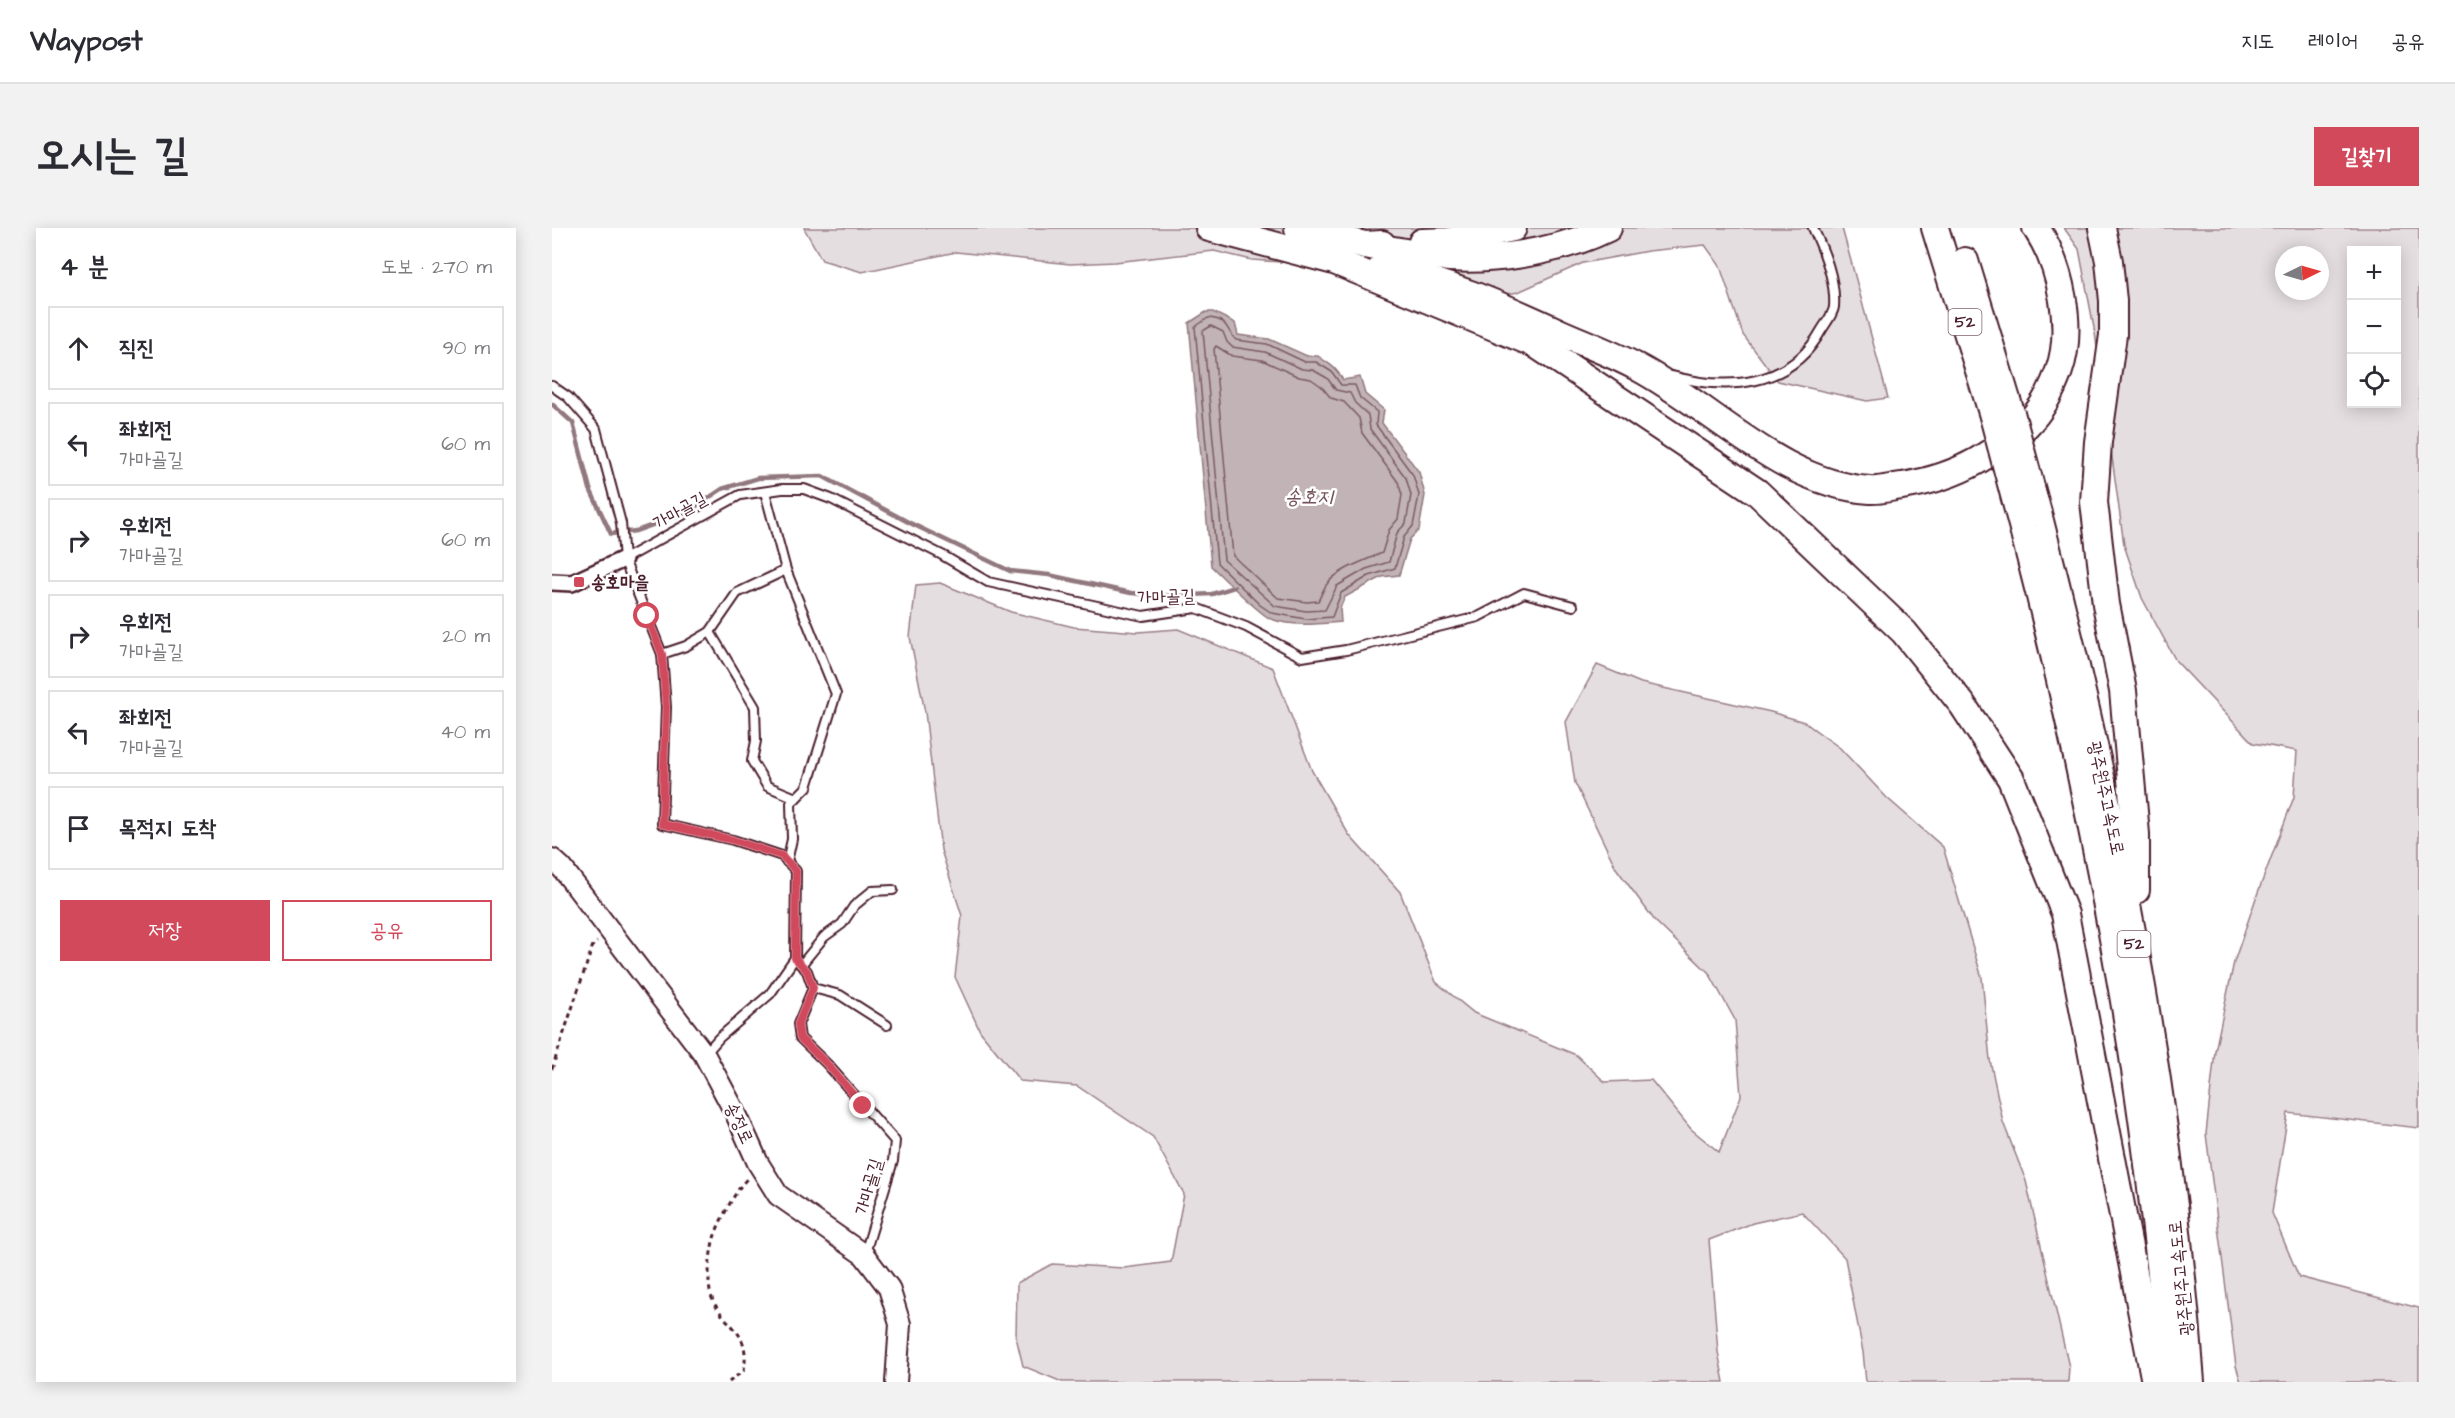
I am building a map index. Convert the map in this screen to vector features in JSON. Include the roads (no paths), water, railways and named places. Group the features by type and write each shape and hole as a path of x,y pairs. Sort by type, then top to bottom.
{"highway":[{"path":"1209,228 1334,261 1420,276 1505,308 1638,368 1748,440 1810,477 1841,486 1872,490 1915,484 1946,476 1966,467 2006,444 2028,425 2048,397 2060,368 2065,333 2064,303 2047,244 2036,228"},
{"path":"1298,228 1365,245 1431,257 1489,258 1561,245 1608,228"},
{"path":"1365,245 1449,241 1513,228"},
{"name":"광주원주고속도로","path":"1935,228 2002,415"},
{"name":"광주원주고속도로","path":"1954,228 2030,521 2092,730 2136,959 2171,1184 2191,1382"},
{"path":"2102,228 2114,301 2113,335 2098,442 2094,502 2106,604 2123,691 2136,834 2136,959"},
{"path":"1334,261 1535,344 1757,492 1904,632 1962,704 2010,779 2065,914 2155,1382"},
{"name":"광주원주고속도로","path":"2030,521 2123,997 2143,1128 2173,1382"}],"street":[{"path":"552,582 572,583 624,551"},
{"name":"송정로","path":"552,859 562,868 704,1054 762,1170 778,1195 864,1255 889,1288 900,1324 896,1382"}],"lane":[{"path":"1638,368 1706,384 1748,383 1784,369 1811,349 1834,308 1829,262 1813,228"},
{"path":"552,386 568,397 596,429 621,523 624,551 662,654 666,707 662,824 733,840 782,856 796,871 795,958 770,994 704,1054"},
{"name":"가마골길","path":"624,551 740,495 804,489 831,499 942,555 988,582 1143,616 1196,608 1246,627 1302,657 1346,650 1478,617 1524,593 1573,606"},
{"path":"765,492 786,570 836,694 807,787 791,803 792,839 788,862"},
{"path":"662,654 686,646 710,632 737,593 786,570"},
{"path":"710,632 755,707 756,741 752,761 766,786 796,798"},
{"path":"801,965 824,937 842,924 854,906 872,891 893,890"},
{"path":"795,958 807,971 813,988 840,995 887,1025"},
{"name":"가마골길","path":"813,988 798,1024 800,1038 827,1064 895,1142 893,1161 864,1255"}],"water":[{"name":"송호지","path":"1206,312 1213,312 1235,323 1238,335 1269,339 1307,356 1318,356 1335,369 1343,380 1360,377 1365,394 1384,410 1382,423 1419,472 1425,495 1419,530 1410,539 1399,575 1382,577 1345,597 1340,608 1341,622 1297,624 1271,619 1250,603 1211,566 1189,323"}],"waterway":[{"path":"552,404 573,423 590,489 611,534 636,531 686,513 722,489 758,478 822,476 910,523 1010,571 1049,575 1131,593 1171,596 1212,594 1234,587"}],"place":[{"name":"송호마을","path":"579,582"}]}
